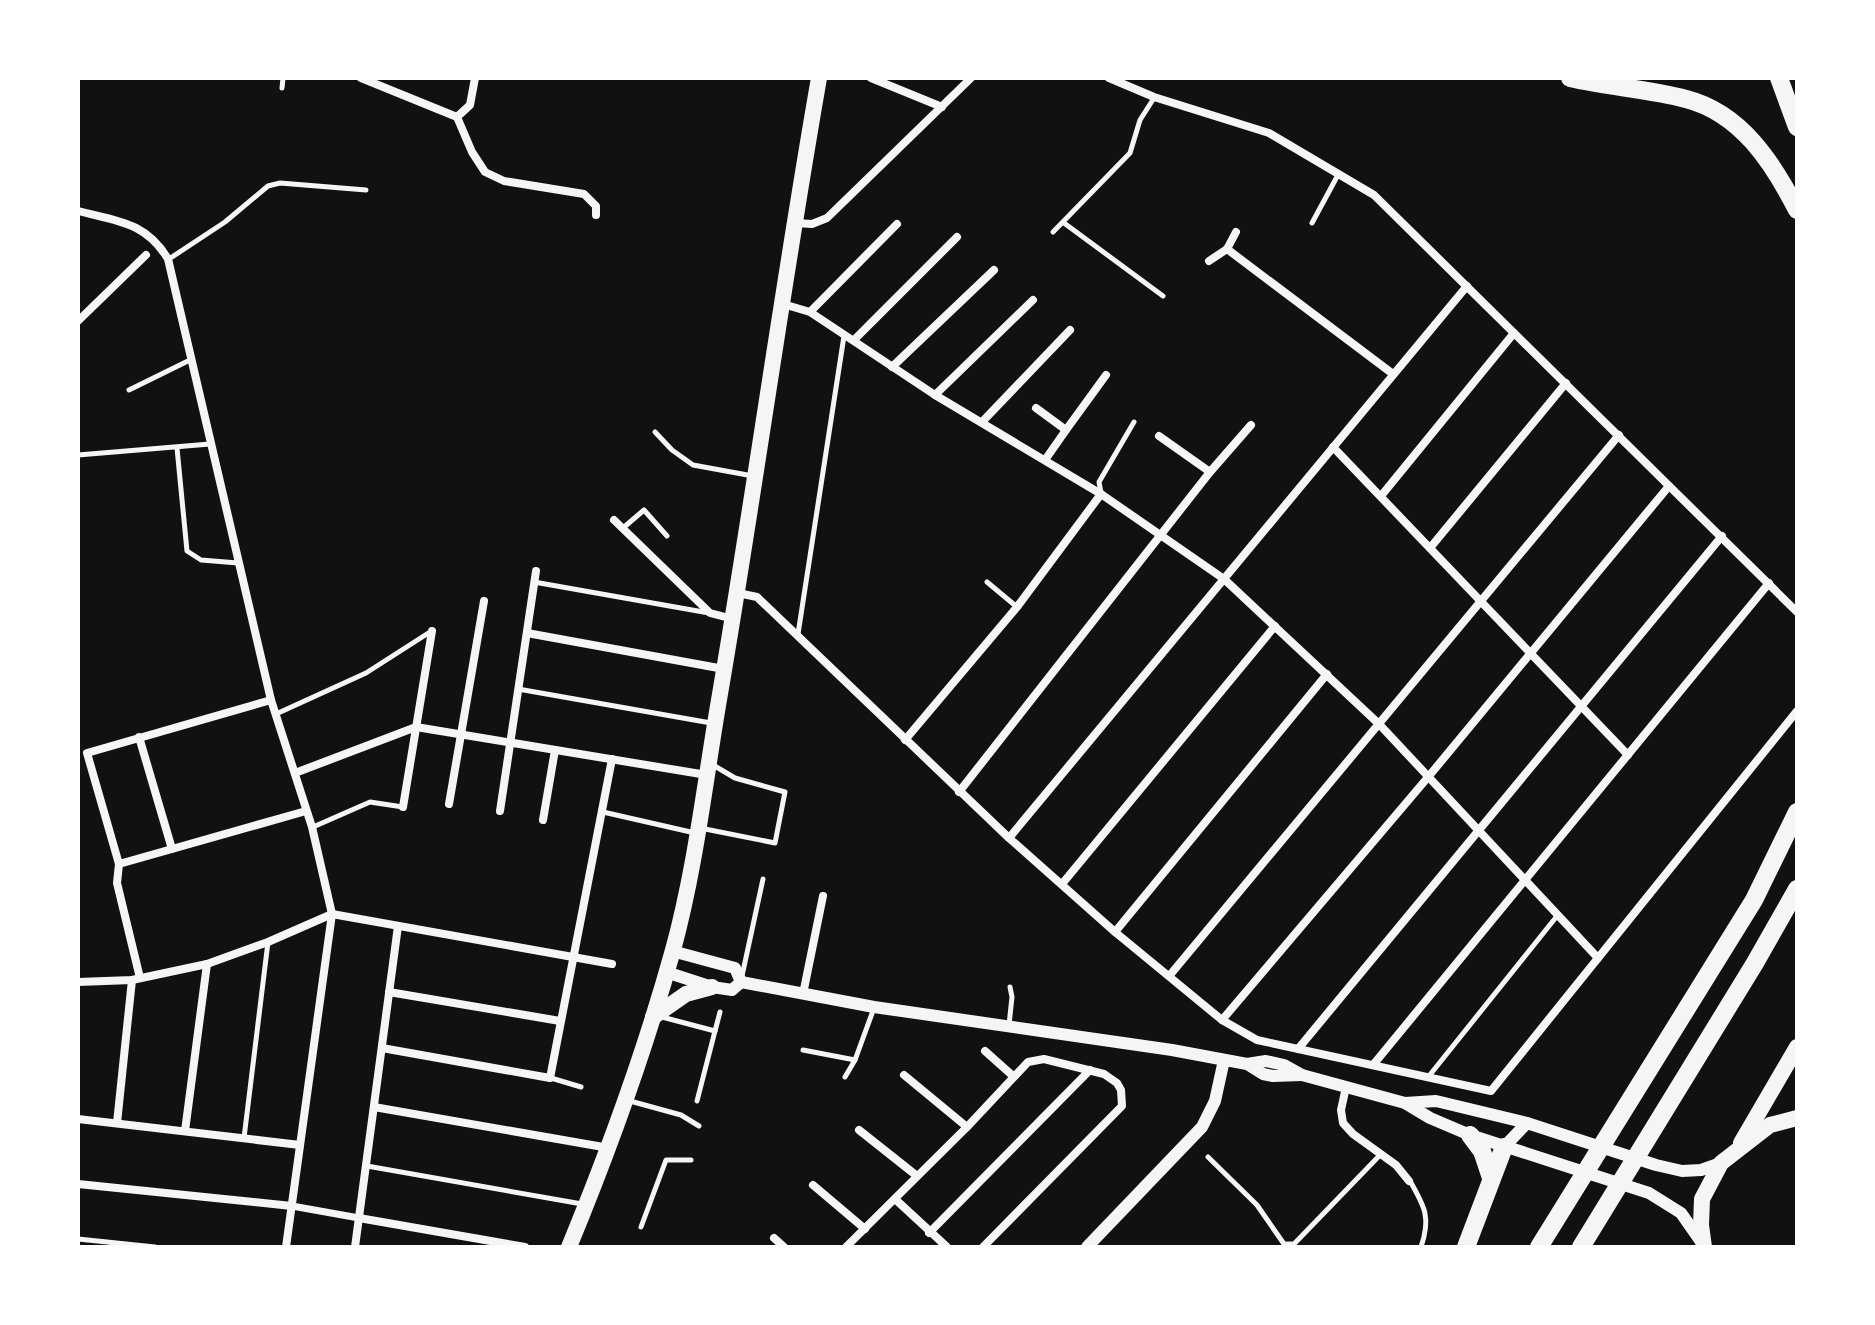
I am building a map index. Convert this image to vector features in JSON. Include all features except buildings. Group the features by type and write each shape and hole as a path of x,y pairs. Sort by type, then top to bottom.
{"highway":[{"path":"1570,78 1688,99 1714,110 1754,141 1797,210"},
{"path":"1779,78 1797,127"},
{"path":"1539,1247 1754,900 1797,812"},
{"path":"1581,1247 1797,889"},
{"path":"1664,1113 1797,913"},
{"path":"1470,1135 1482,1151 1491,1178"},
{"path":"1466,1247 1504,1147"}],"main road":[{"path":"569,1247 609,1148 653,1017 672,951 699,831 819,78"},
{"path":"653,1017 686,994 712,987"},
{"path":"1738,1148 1797,1047"},
{"path":"1704,1247 1702,1199 1721,1163 1770,1125 1797,1118"}],"street":[{"path":"361,78 457,117 472,152 485,172 504,181 584,194 596,206 596,215"},
{"path":"457,117 470,105 475,78"},
{"path":"871,78 942,107"},
{"path":"795,223 812,224 827,218 971,78"},
{"path":"1109,78 1154,97 1269,133 1374,195 1797,612"},
{"path":"78,211 140,228 159,244 168,259 271,700 312,827 332,914 286,1247"},
{"path":"810,312 897,224"},
{"path":"1209,261 1227,249 1236,232"},
{"path":"854,340 957,237"},
{"path":"1227,249 1393,374"},
{"path":"78,321 146,255"},
{"path":"892,367 994,270"},
{"path":"1009,838 1467,286"},
{"path":"935,395 1033,300"},
{"path":"783,304 810,312 935,395 1101,494 1224,579 1379,724 1598,958"},
{"path":"982,422 1070,330"},
{"path":"1381,496 1514,333"},
{"path":"1045,460 1106,375"},
{"path":"1430,548 1566,383"},
{"path":"1036,408 1066,430"},
{"path":"959,792 1210,472 1251,425"},
{"path":"1170,975 1619,435"},
{"path":"1159,436 1210,472"},
{"path":"1333,447 1628,755"},
{"path":"1222,1020 1669,486"},
{"path":"905,740 1017,607 1101,494"},
{"path":"614,520 710,613 733,619"},
{"path":"1298,1049 1722,536"},
{"path":"500,811 536,571"},
{"path":"1373,1065 1769,583"},
{"path":"738,593 757,597 1009,838 1115,932 1222,1020 1257,1040 1491,1091 1797,711"},
{"path":"449,804 484,601"},
{"path":"1062,884 1275,626"},
{"path":"403,807 432,631"},
{"path":"527,633 724,669"},
{"path":"1115,932 1327,674"},
{"path":"117,1123 136,979 117,883 119,864 82,754 271,700"},
{"path":"295,773 416,727 676,770 708,769"},
{"path":"139,737 172,849"},
{"path":"543,820 555,750"},
{"path":"382,1048 550,1078 612,759"},
{"path":"119,864 306,811"},
{"path":"803,994 823,896"},
{"path":"78,982 136,979 207,964 332,914 612,964"},
{"path":"355,1247 398,926"},
{"path":"672,951 735,968 741,982"},
{"path":"185,1131 207,964"},
{"path":"666,972 732,990 741,982"},
{"path":"741,982 874,1007 1247,1064 1266,1061 1284,1065 1302,1075 1405,1103 1430,1118 1504,1147 1649,1193 1681,1213 1704,1247"},
{"path":"389,992 560,1021"},
{"path":"985,1051 1013,1076"},
{"path":"846,1247 1028,1062 1044,1059 1111,1077 1121,1090 1122,1106 983,1247"},
{"path":"1087,1247 1202,1127 1215,1101 1224,1060"},
{"path":"929,1233 1090,1070"},
{"path":"904,1075 967,1127"},
{"path":"1346,1087 1341,1110 1343,1123 1353,1134 1396,1165 1409,1181"},
{"path":"1405,1103 1436,1101 1527,1123 1656,1165 1691,1171 1721,1163"},
{"path":"374,1107 609,1148"},
{"path":"78,1119 300,1145"},
{"path":"1504,1147 1527,1123"},
{"path":"859,1130 917,1176"},
{"path":"78,1184 292,1206 525,1247"},
{"path":"813,1185 865,1229"},
{"path":"895,1199 947,1247"},
{"path":"774,1238 784,1247"}],"lane":[{"path":"282,88 283,78"},
{"path":"1053,232 1130,153 1140,120 1154,97"},
{"path":"1312,223 1339,172"},
{"path":"168,259 225,222 268,186 280,183 366,190"},
{"path":"1064,223 1163,296"},
{"path":"798,635 845,335"},
{"path":"129,390 190,360"},
{"path":"1101,494 1099,482 1134,422"},
{"path":"655,432 672,450 693,465 757,477"},
{"path":"78,455 210,444"},
{"path":"177,448 187,551 201,560 238,563"},
{"path":"623,528 644,510 667,536"},
{"path":"534,582 710,613"},
{"path":"987,582 1017,607"},
{"path":"276,714 366,673 432,631"},
{"path":"518,689 715,724"},
{"path":"603,812 775,843 785,792 708,769"},
{"path":"312,827 370,802 403,807"},
{"path":"741,982 763,879"},
{"path":"1428,1077 1558,915"},
{"path":"244,1138 268,942"},
{"path":"1009,1026 1010,987"},
{"path":"845,1077 855,1060 874,1007"},
{"path":"697,1101 720,1012"},
{"path":"653,1017 666,1017 715,1031"},
{"path":"803,1050 855,1060"},
{"path":"550,1078 581,1087"},
{"path":"625,1100 681,1115 699,1126"},
{"path":"1208,1157 1257,1205 1284,1244 1294,1244 1381,1154"},
{"path":"641,1227 666,1160 691,1160"},
{"path":"366,1166 586,1204"},
{"path":"1409,1181 1422,1202 1428,1228 1421,1247"},
{"path":"78,1239 155,1247"}]}
